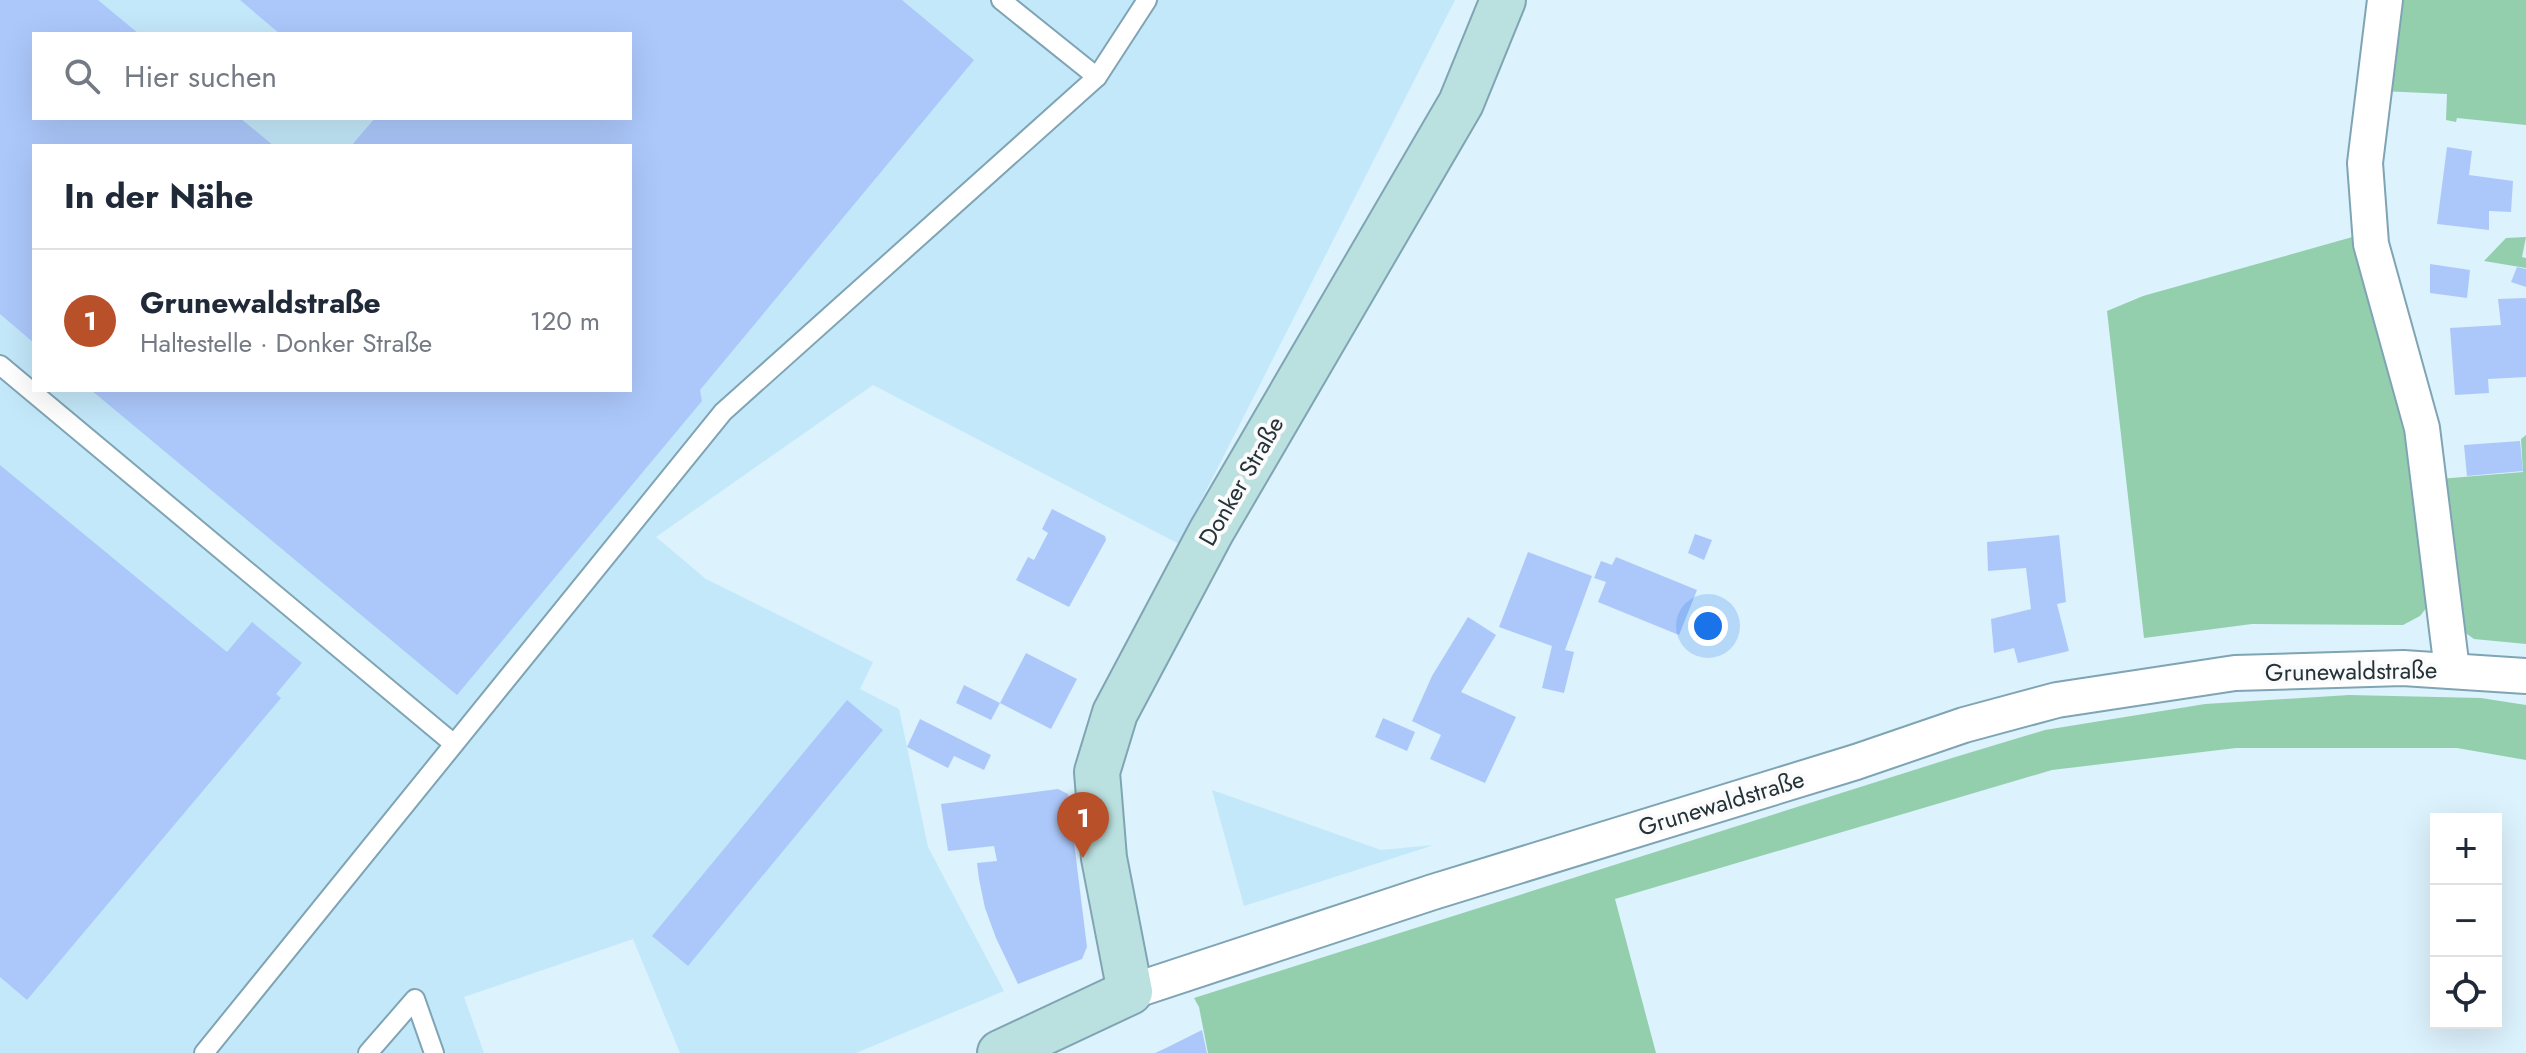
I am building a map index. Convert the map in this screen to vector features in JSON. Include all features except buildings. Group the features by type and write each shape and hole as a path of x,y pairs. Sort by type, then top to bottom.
{"street":[{"name":"Donker Straße","path":"1130,992 1104,858 1097,772 1115,713 1211,532 1461,103 1503,0"},
{"name":"Grunewaldstraße","path":"2385,0 2365,163 2371,244 2422,428 2452,670"},
{"name":"Grunewaldstraße","path":"1011,1051 1130,992 1448,887 1856,762 1964,725 2057,700 2235,673 2345,668 2452,670 2526,676"}],"lane":[{"path":"1001,0 1097,77"},
{"path":"204,1053 723,412 1097,77 1147,0"},
{"path":"0,365 32,392"},
{"path":"32,392 454,744"},
{"path":"368,1053 415,999 434,1053"}],"shaded area":[{"path":"0,0 1455,0 1179,544 873,385 656,537 706,579 873,662 860,689 899,709 928,847 1004,991 856,1053 680,1053 633,939 464,997 484,1053 0,1053"},
{"path":"1212,790 1381,850 1434,845 1244,906"}],"green space":[{"path":"2393,0 2526,0 2526,125 2457,118 2456,122 2446,120 2447,94 2381,91"},
{"path":"2361,71 2366,74 2431,602 2420,616 2403,625 2252,624 2144,638 2107,311 2143,296 2356,236 2350,213"},
{"path":"2526,237 2522,257 2526,258 2526,268 2484,261 2506,238"},
{"path":"2526,435 2526,644 2474,639 2457,627 2439,479 2523,472 2521,439"},
{"path":"2349,695 2481,698 2526,705 2526,760 2457,748 2236,748 2052,770 1615,899 1656,1053 1208,1053 1199,1007 1194,998 1952,758 2045,730 2205,704"}],"place":[{"name":"Grunewaldstraße","path":"1083,858"}]}
